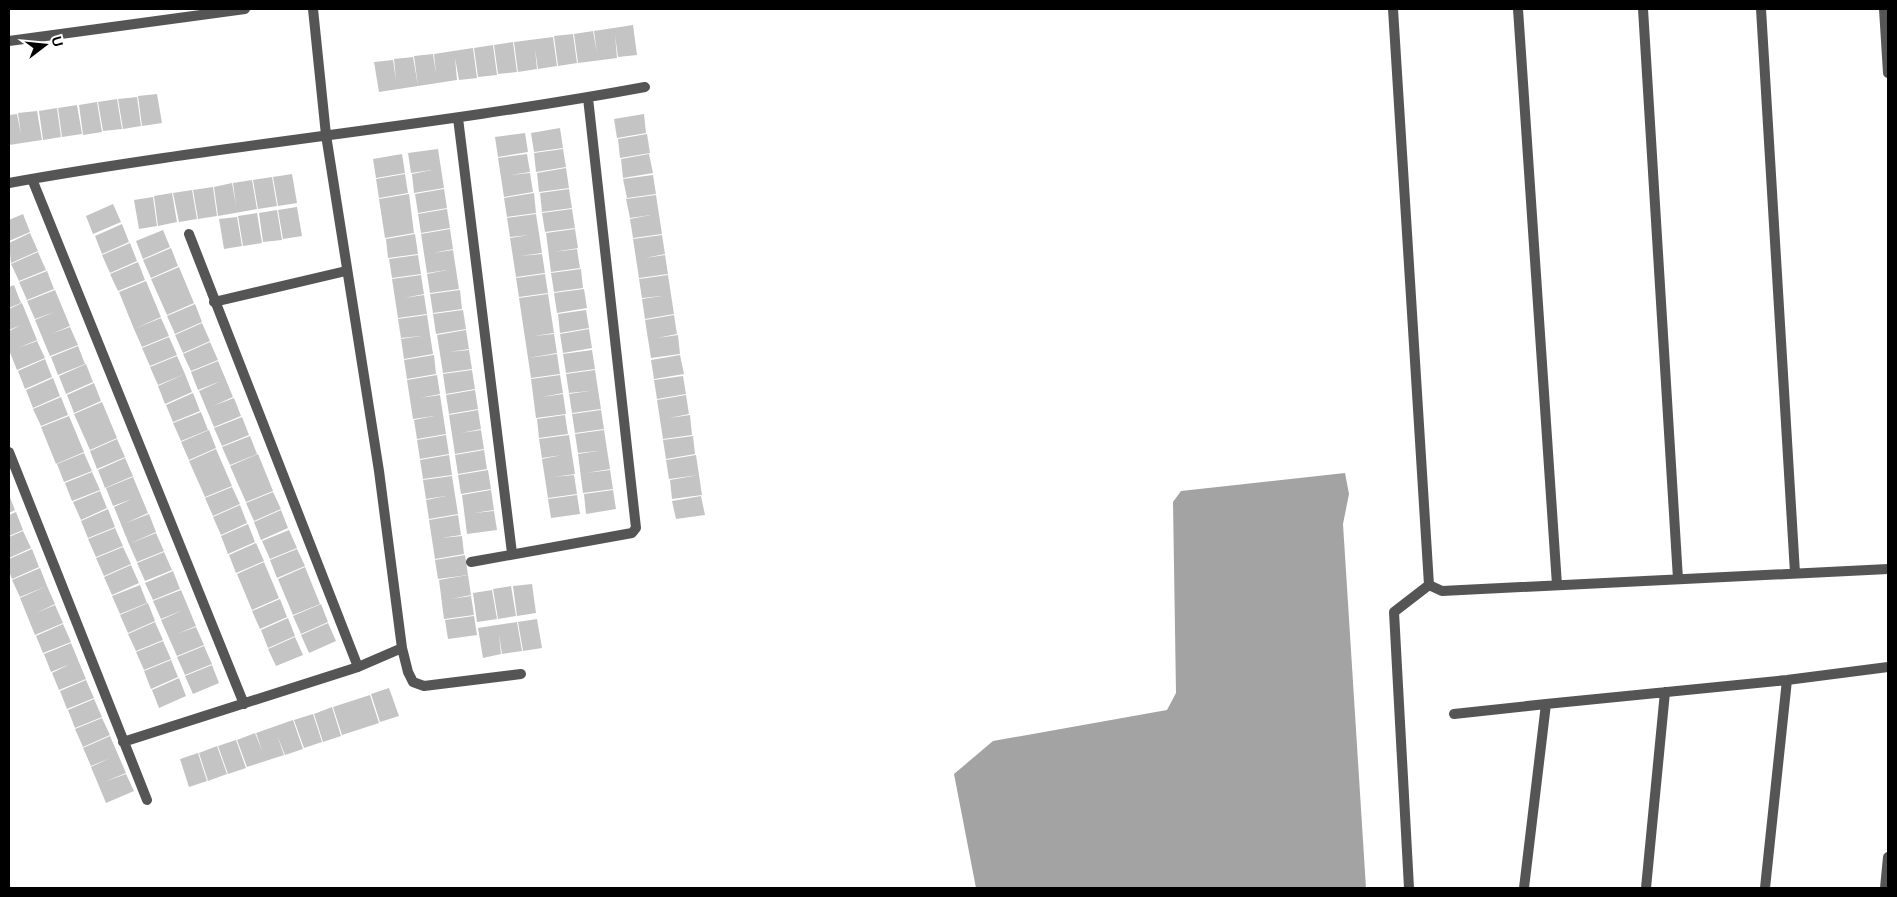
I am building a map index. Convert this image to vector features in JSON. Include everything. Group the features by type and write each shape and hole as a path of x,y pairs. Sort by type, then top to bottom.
{"street":[{"path":"9,40 245,9"},
{"path":"313,9 326,135 379,471 402,648 408,672 414,682 424,686 521,674"},
{"path":"1393,9 1429,585"},
{"path":"1518,9 1557,585"},
{"path":"1643,9 1678,579"},
{"path":"1761,9 1795,573"},
{"path":"1884,9 1888,73"},
{"path":"9,183 326,135 458,118 588,98 645,87"},
{"path":"471,562 512,553 632,533 636,528 588,98"},
{"path":"458,118 512,553"},
{"path":"32,179 244,704"},
{"path":"189,234 358,666"},
{"path":"214,302 346,271"},
{"path":"9,452 147,800"},
{"path":"1429,585 1442,591 1888,569"},
{"path":"1408,888 1394,612 1429,585"},
{"path":"123,742 358,666 402,648"},
{"path":"1454,714 1787,680 1888,667"},
{"path":"1765,888 1787,680"},
{"path":"1646,888 1665,692"},
{"path":"1524,888 1546,704"},
{"path":"1885,888 1888,857"}],"shaded area":[{"path":"1345,473 1349,494 1343,524 1366,888 976,888 954,774 993,741 1167,710 1176,693 1173,502 1181,491"}],"building":[{"path":"633,25 637,55 618,57 615,35 617,58 578,63 574,34 593,31 597,53 594,31"},
{"path":"573,34 577,63 558,66 554,36"},
{"path":"553,37 557,66 538,69 535,49 537,69 518,72 514,42"},
{"path":"513,42 517,72 498,74 494,45"},
{"path":"493,45 497,75 478,77 474,48"},
{"path":"473,48 477,78 459,80 455,58 457,80 418,86 414,56 433,54 436,74 434,54"},
{"path":"413,57 418,86 379,92 374,62 393,60 396,80 394,59"},
{"path":"157,94 162,123 142,126 138,96"},
{"path":"137,97 141,126 123,129 118,99"},
{"path":"117,99 122,129 103,131 98,102"},
{"path":"97,102 102,132 83,135 79,105"},
{"path":"77,105 82,134 62,137 58,108"},
{"path":"57,108 61,137 43,140 39,111"},
{"path":"37,111 42,140 9,145 9,115 17,114 21,134 18,113"},
{"path":"644,114 646,133 617,138 614,119"},
{"path":"560,128 563,148 534,152 531,133"},
{"path":"525,133 528,152 498,157 495,137"},
{"path":"647,134 650,153 620,158 618,139"},
{"path":"438,149 444,188 414,193 412,174 432,170 411,173 408,153"},
{"path":"563,149 566,167 536,172 534,153"},
{"path":"402,154 405,173 376,178 373,159"},
{"path":"527,154 530,172 510,175 530,173 533,192 504,197 498,158"},
{"path":"649,154 653,173 623,178 621,159"},
{"path":"566,168 569,188 539,192 537,173"},
{"path":"292,174 297,203 278,206 273,177"},
{"path":"405,174 408,193 379,198 376,179"},
{"path":"653,175 656,194 627,198 623,179"},
{"path":"272,177 277,206 258,209 253,180"},
{"path":"252,180 257,209 218,216 214,187 232,183 236,205 233,183"},
{"path":"213,187 217,216 198,219 193,190"},
{"path":"444,189 447,208 418,213 415,194"},
{"path":"569,189 572,208 542,212 540,193"},
{"path":"192,190 197,219 179,222 173,193"},
{"path":"172,193 177,222 158,226 154,196"},
{"path":"534,193 536,213 507,217 504,198"},
{"path":"409,194 414,233 385,238 379,199"},
{"path":"656,195 662,234 633,238 630,219 651,215 630,218 626,199"},
{"path":"153,197 157,226 139,229 134,200"},
{"path":"113,204 121,222 93,234 86,216"},
{"path":"297,207 302,236 283,239 278,210"},
{"path":"447,209 450,228 421,233 418,214"},
{"path":"572,209 575,228 545,232 542,213"},
{"path":"277,210 282,240 263,242 259,213"},
{"path":"257,213 262,243 243,246 238,216"},
{"path":"23,214 30,232 9,241 9,220"},
{"path":"536,214 542,253 520,256 542,254 545,273 516,277 510,238 530,235 510,237 507,218"},
{"path":"237,217 242,246 224,249 219,219"},
{"path":"122,224 129,242 102,254 95,236"},
{"path":"450,229 453,249 433,253 453,250 459,289 430,293 427,274 447,270 427,273 421,234"},
{"path":"575,229 578,248 554,252 577,249 580,268 551,272 546,233"},
{"path":"163,230 170,247 143,259 136,241"},
{"path":"30,233 38,251 11,263 9,243"},
{"path":"415,234 418,254 388,258 386,239"},
{"path":"662,235 665,254 645,258 665,255 668,274 639,278 633,239"},
{"path":"130,243 137,261 110,273 102,255"},
{"path":"171,248 178,266 151,278 143,260"},
{"path":"38,252 46,270 19,281 11,264"},
{"path":"418,255 421,274 392,278 389,259"},
{"path":"138,262 145,280 118,291 110,274"},
{"path":"179,267 194,303 167,315 151,279"},
{"path":"581,269 583,288 554,292 551,273"},
{"path":"47,271 54,289 27,300 19,282"},
{"path":"545,274 548,293 519,297 516,278"},
{"path":"421,275 424,294 404,298 424,295 427,314 398,318 392,279"},
{"path":"668,275 674,314 645,319 642,299 662,296 642,298 639,279"},
{"path":"146,281 161,317 134,329 119,292"},
{"path":"14,285 21,303 9,308 9,287"},
{"path":"584,289 587,308 557,313 554,293"},
{"path":"55,290 70,326 51,334 70,327 78,345 50,356 35,320 54,312 35,319 27,301"},
{"path":"460,290 462,309 433,313 430,294"},
{"path":"548,294 554,333 534,336 554,334 557,353 528,358 519,298"},
{"path":"22,303 37,340 18,348 37,341 45,358 17,370 9,350 9,331 21,325 9,330 9,309"},
{"path":"195,304 202,322 175,334 167,316"},
{"path":"463,310 466,329 436,334 433,314"},
{"path":"586,310 589,328 560,333 558,314"},
{"path":"427,315 433,354 404,359 401,339 421,336 401,338 398,319"},
{"path":"674,315 677,334 657,338 678,335 680,354 651,358 645,320"},
{"path":"161,318 169,336 142,347 134,329"},
{"path":"202,323 210,341 183,353 175,335"},
{"path":"589,329 592,348 563,353 560,334"},
{"path":"466,330 469,349 449,352 469,350 472,369 443,373 437,335"},
{"path":"169,337 177,355 150,366 142,348"},
{"path":"210,342 218,360 191,371 183,354"},
{"path":"78,346 85,364 58,375 51,357"},
{"path":"592,350 595,369 566,373 563,354"},
{"path":"557,354 560,374 531,378 528,358"},
{"path":"434,355 436,374 407,379 404,360"},
{"path":"680,355 684,374 654,379 651,360"},
{"path":"177,356 185,374 158,385 150,367"},
{"path":"45,359 52,377 25,389 18,371"},
{"path":"218,361 233,397 213,406 234,398 241,416 214,427 199,391 221,381 198,390 191,372"},
{"path":"86,364 93,382 66,394 59,376"},
{"path":"472,370 475,389 446,394 443,374"},
{"path":"595,370 601,409 572,413 569,394 589,391 569,393 566,374"},
{"path":"185,374 192,392 165,404 158,386"},
{"path":"437,375 440,394 420,398 440,395 446,434 417,439 414,420 434,416 413,419 407,380"},
{"path":"560,375 563,393 542,397 563,394 566,414 536,418 531,379"},
{"path":"683,376 686,394 657,399 654,380"},
{"path":"53,378 60,396 33,408 26,390"},
{"path":"94,383 101,401 74,413 67,395"},
{"path":"475,390 478,409 449,414 446,395"},
{"path":"193,393 200,411 173,422 166,405"},
{"path":"686,395 689,414 669,418 690,415 692,435 663,439 657,400"},
{"path":"61,397 68,415 41,426 33,409"},
{"path":"102,402 117,438 90,450 74,414"},
{"path":"478,410 481,429 461,433 481,430 484,449 455,454 449,415"},
{"path":"601,410 604,429 575,433 572,414"},
{"path":"201,412 208,430 181,441 173,423"},
{"path":"565,415 568,434 539,438 537,419"},
{"path":"69,416 84,452 56,464 41,427"},
{"path":"242,417 249,435 222,446 214,428"},
{"path":"209,430 216,448 189,460 181,442"},
{"path":"604,430 610,469 586,473 610,470 613,489 583,493 578,454 598,451 578,453 575,434"},
{"path":"446,435 449,454 420,459 417,440"},
{"path":"569,435 575,474 553,477 574,475 577,494 548,498 542,459 562,455 542,458 539,439"},
{"path":"250,436 257,454 230,465 222,447"},
{"path":"693,436 695,454 666,459 663,440"},
{"path":"117,439 125,457 97,469 90,451"},
{"path":"216,449 232,486 205,497 189,461"},
{"path":"484,450 487,469 458,474 455,455"},
{"path":"84,453 92,471 64,482 57,464"},
{"path":"258,454 273,491 246,502 230,466"},
{"path":"449,455 452,475 423,479 420,460"},
{"path":"696,455 699,475 669,479 666,460"},
{"path":"125,458 133,476 105,488 98,470"},
{"path":"488,470 491,489 461,494 458,475"},
{"path":"92,472 100,490 72,501 65,483"},
{"path":"699,475 702,495 672,499 670,480"},
{"path":"452,476 458,514 429,519 426,500 446,496 426,499 423,480"},
{"path":"133,477 148,513 126,523 149,514 156,532 129,544 114,507 132,499 113,506 106,488"},
{"path":"232,487 240,504 213,516 205,498"},
{"path":"491,490 494,510 474,513 494,511 497,530 467,534 462,495"},
{"path":"613,490 616,509 586,514 584,494"},
{"path":"100,491 107,508 81,520 73,502"},
{"path":"273,492 281,509 254,521 246,503"},
{"path":"9,495 15,510 9,513"},
{"path":"577,495 580,514 551,518 548,499"},
{"path":"701,496 705,515 676,519 672,501"},
{"path":"240,505 247,523 221,535 213,517"},
{"path":"108,509 115,527 88,538 81,521"},
{"path":"281,510 288,528 261,540 254,522"},
{"path":"16,512 23,530 9,536 9,515"},
{"path":"458,515 461,535 441,538 462,536 464,554 435,559 429,520"},
{"path":"248,524 255,542 228,554 221,536"},
{"path":"115,528 123,546 96,557 88,539"},
{"path":"289,530 297,548 270,559 262,541"},
{"path":"23,531 31,548 9,558 9,537"},
{"path":"156,533 164,551 137,562 129,544"},
{"path":"256,543 264,561 236,573 229,555"},
{"path":"123,547 131,564 104,576 96,558"},
{"path":"32,549 39,567 12,579 9,571 9,559"},
{"path":"297,549 305,566 277,578 270,560"},
{"path":"164,552 172,570 145,581 137,563"},
{"path":"465,555 468,575 438,579 435,560"},
{"path":"264,562 279,598 252,610 237,574"},
{"path":"131,565 139,583 112,595 104,577"},
{"path":"305,567 320,604 293,615 278,579"},
{"path":"40,568 47,586 20,597 12,580"},
{"path":"173,571 180,589 153,600 145,583"},
{"path":"468,575 471,595 451,599 471,596 474,615 444,619 439,580"},
{"path":"532,584 536,613 517,616 513,586"},
{"path":"140,585 147,603 120,614 112,596"},
{"path":"47,586 55,604 36,613 55,605 63,623 35,635 20,598"},
{"path":"511,586 516,616 498,619 493,589"},
{"path":"181,590 196,626 177,634 196,627 204,645 177,656 161,620 183,610 161,619 153,601"},
{"path":"492,590 497,619 477,622 473,593"},
{"path":"280,599 287,617 260,629 252,611"},
{"path":"148,603 155,621 128,633 120,615"},
{"path":"321,604 328,622 301,634 293,616"},
{"path":"474,616 477,635 448,639 445,620"},
{"path":"288,618 295,636 268,648 261,630"},
{"path":"537,619 542,648 523,651 518,622"},
{"path":"155,622 163,640 136,651 128,634"},
{"path":"517,622 522,651 502,654 499,634 501,654 483,658 478,628"},
{"path":"328,623 336,641 309,653 301,635"},
{"path":"63,624 71,642 43,653 36,636"},
{"path":"295,637 303,655 276,666 268,649"},
{"path":"163,641 171,659 144,670 136,652"},
{"path":"71,643 86,679 59,690 52,673 70,664 51,672 44,654"},
{"path":"204,646 212,664 185,675 177,657"},
{"path":"171,660 178,677 151,689 144,671"},
{"path":"212,665 219,683 193,694 185,676"},
{"path":"179,678 186,696 159,708 152,690"},
{"path":"86,680 94,698 67,709 60,691"},
{"path":"389,688 399,716 380,722 371,694"},
{"path":"370,695 379,723 342,735 333,707"},
{"path":"94,699 102,717 75,728 68,710"},
{"path":"332,707 341,736 323,742 314,714"},
{"path":"313,714 322,742 304,748 294,720"},
{"path":"102,718 110,735 83,747 75,729"},
{"path":"293,720 303,749 285,755 277,735 284,755 247,767 237,740 255,733 263,753 256,733"},
{"path":"110,736 126,773 104,782 126,774 134,791 106,803 91,767 110,758 91,766 83,748"},
{"path":"236,740 246,768 228,774 218,746"},
{"path":"217,746 227,774 208,781 199,753"},
{"path":"198,753 207,781 189,787 180,759"}]}
